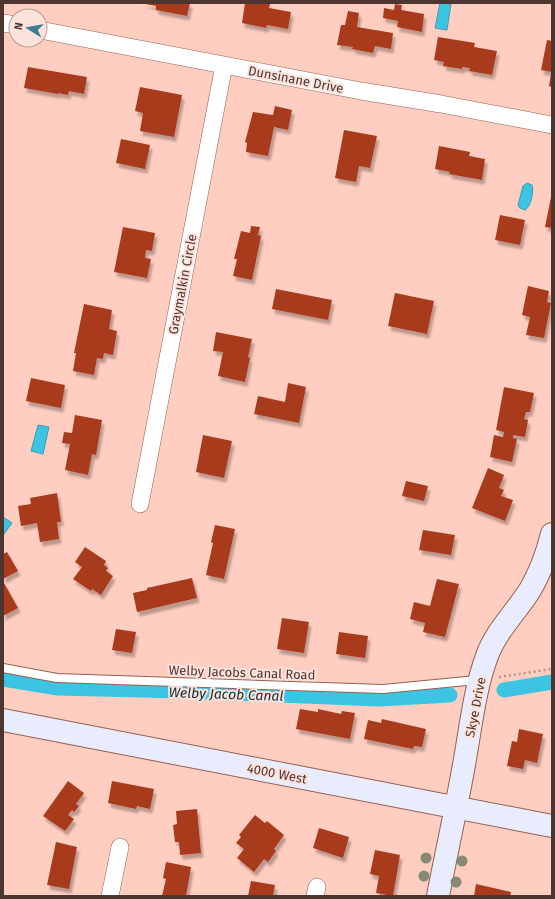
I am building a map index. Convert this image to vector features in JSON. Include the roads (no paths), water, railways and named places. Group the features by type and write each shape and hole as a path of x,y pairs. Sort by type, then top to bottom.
{"main road":[{"name":"Skye Drive","path":"438,896 480,680 487,655 496,636 530,589 544,562 552,534"},
{"name":"4000 West","path":"3,720 552,826"}],"street":[{"name":"Dunsinane Drive","path":"48,32 361,91 442,104 552,125"},
{"name":"Graymalkin Circle","path":"140,504 224,65"},
{"path":"110,896 120,847"}],"lane":[{"name":"Welby Jacobs Canal Road","path":"3,668 58,678 375,689 480,680"}],"water":[{"path":"440,3 451,4 447,30 435,28"},
{"path":"527,183 532,185 533,191 532,199 529,206 525,210 520,208 518,205 523,186"},
{"path":"38,425 49,427 43,454 31,451"},
{"path":"3,517 12,523 4,534 3,533"}],"waterway":[{"name":"Welby Jacob Canal","path":"3,679 58,688 379,699 450,695"},
{"name":"Welby Jacob Canal","path":"504,690 552,682"}]}
